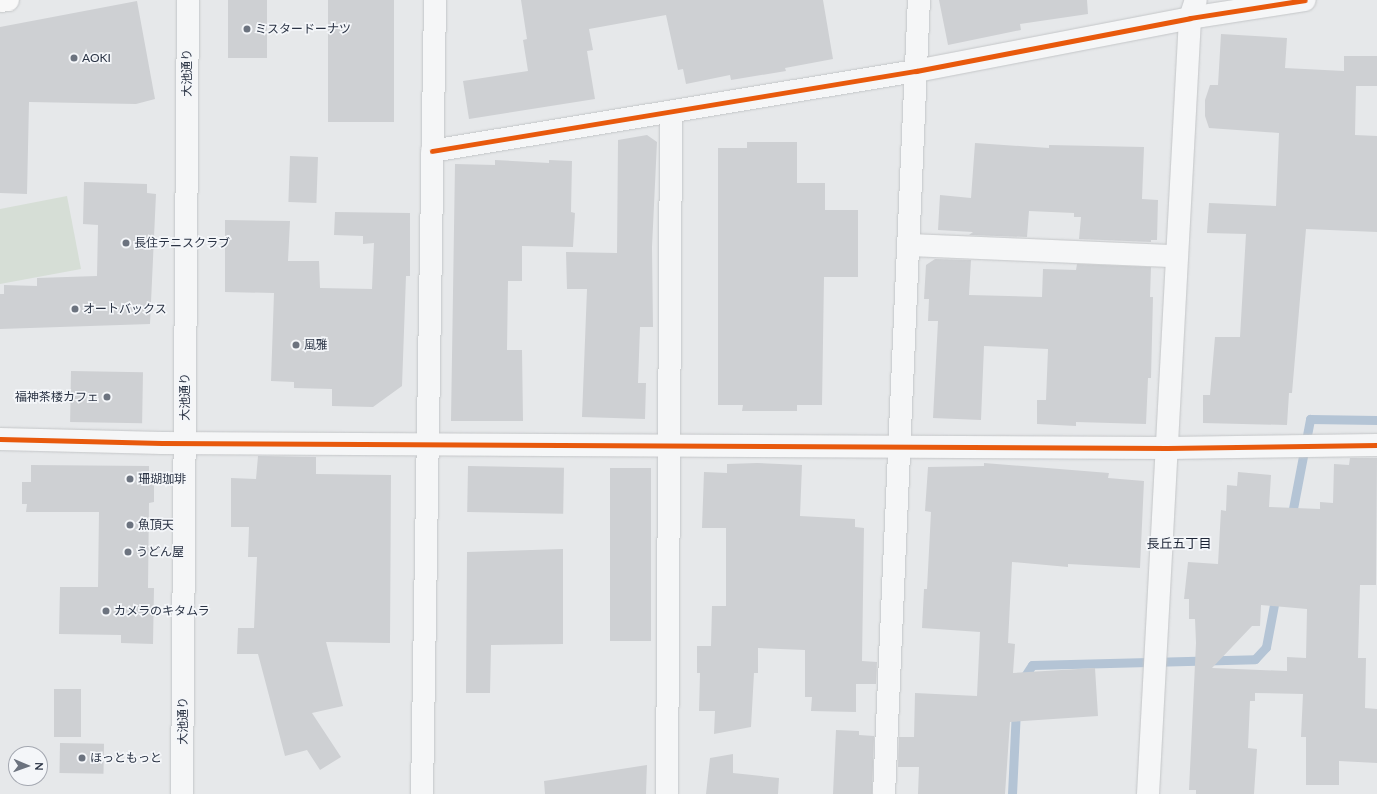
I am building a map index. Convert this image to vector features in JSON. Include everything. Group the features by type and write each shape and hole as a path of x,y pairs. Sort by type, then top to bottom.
{"main road":[{"path":"0,2 8,0"}],"street":[{"name":"大池通り","path":"182,794 188,0"},
{"path":"422,794 435,0"},
{"path":"884,794 920,0"},
{"path":"432,151 916,71 1193,9 1305,0"},
{"path":"1148,794 1177,256 1193,9"},
{"path":"667,794 671,445 670,112"},
{"path":"909,245 1177,256"},
{"path":"0,439 185,443 1167,448 1377,445"}],"shaded area":[{"path":"67,196 81,269 0,284 0,209"}],"building":[{"name":"ミスタードーナツ","path":"228,0 267,0 267,58 228,58"},
{"path":"328,0 394,0 394,122 328,122"},
{"path":"521,0 823,0 833,59 785,68 786,71 731,80 730,75 686,84 683,69 678,70 666,15 589,29 593,50 587,51 595,99 469,119 463,81 528,71 523,40 527,39"},
{"path":"939,0 1087,0 1088,14 1020,24 1021,30 948,45"},
{"name":"AOKI","path":"137,1 155,99 136,104 29,102 27,194 0,193 0,27"},
{"path":"1221,34 1287,38 1285,68 1344,71 1344,56 1377,56 1377,86 1356,86 1355,135 1377,136 1377,232 1306,229 1292,393 1289,393 1287,425 1203,423 1203,395 1210,395 1215,337 1240,337 1246,234 1207,233 1209,203 1276,206 1279,133 1209,128 1205,116 1205,100 1210,85 1218,85"},
{"path":"647,135 657,142 652,247 653,327 640,327 638,383 646,383 645,419 582,417 587,289 567,289 566,252 617,253 618,140"},
{"path":"747,142 797,142 797,183 825,183 825,210 858,210 858,277 824,277 822,405 797,405 797,411 742,411 743,405 718,405 718,148 747,148"},
{"path":"975,143 1049,148 1049,145 1144,147 1142,199 1158,200 1157,240 1151,240 1151,242 1079,239 1081,217 1074,217 1074,213 1029,211 1027,237 969,235 973,232 938,230 940,195 971,198"},
{"path":"290,156 318,157 316,203 288,202"},
{"path":"495,160 549,163 549,160 572,161 571,212 575,213 573,247 522,246 522,281 508,281 507,350 522,350 523,421 451,421 455,164 495,165"},
{"path":"84,182 147,184 147,193 156,194 150,324 0,329 0,294 4,294 4,285 37,286 37,278 97,276 98,225 83,224"},
{"path":"335,212 410,213 410,276 406,276 402,386 373,407 332,406 332,389 294,388 294,382 271,381 274,293 225,292 225,220 290,221 288,261 319,261 320,288 372,289 374,243 363,244 363,236 334,235"},
{"path":"935,259 971,260 969,295 1042,297 1043,269 1076,270 1077,264 1151,267 1150,297 1153,297 1151,378 1148,378 1146,424 1076,422 1076,426 1037,424 1037,400 1046,400 1048,349 984,346 981,420 933,418 938,321 928,321 929,299 924,299 926,265"},
{"name":"福神茶楼カフェ","path":"71,371 143,372 142,423 70,422"},
{"path":"258,456 316,457 316,474 391,475 390,643 326,642 343,706 312,713 341,757 320,770 307,750 285,756 258,654 237,654 238,628 254,628 257,557 248,557 249,527 231,527 231,478 256,479"},
{"path":"1350,458 1377,458 1376,585 1360,585 1358,658 1366,658 1365,708 1377,709 1377,763 1339,761 1339,785 1306,785 1306,737 1301,737 1303,694 1255,693 1255,701 1250,701 1248,748 1257,749 1254,794 1196,794 1196,790 1189,790 1196,643 1195,619 1189,619 1189,599 1184,599 1188,562 1218,564 1221,510 1226,511 1227,485 1237,486 1238,472 1271,475 1269,507 1320,509 1320,502 1333,503 1334,464 1349,465","holes":["1261,605 1307,609 1306,658 1287,657 1287,671 1212,668 1252,626 1260,626"]},
{"path":"757,463 802,465 800,516 855,519 855,527 864,528 862,661 877,662 876,684 856,684 856,712 811,711 812,697 805,697 805,650 758,648 758,673 754,673 751,727 714,734 715,711 699,711 700,673 697,673 697,646 711,646 712,606 726,606 726,528 702,528 704,472 727,473 727,464"},
{"path":"984,463 1109,473 1108,478 1144,481 1140,568 1068,564 1068,567 1012,562 1008,643 1015,644 1013,673 1095,668 1098,716 1010,722 1005,794 918,794 919,767 898,767 899,737 914,737 915,693 977,696 980,632 922,628 924,589 927,589 931,512 925,511 928,467 984,466"},
{"path":"31,465 149,466 149,480 154,480 154,502 149,503 148,588 154,588 153,644 121,643 121,635 59,634 60,587 98,587 99,512 26,512 27,504 22,504 22,482 31,482"},
{"path":"468,466 564,468 563,514 467,512"},
{"path":"610,468 651,468 651,641 610,641"},
{"path":"563,549 563,644 491,645 490,693 466,693 467,552"},
{"path":"54,689 81,689 81,737 54,737"},
{"path":"836,730 859,731 859,735 874,736 872,794 833,794"},
{"name":"ほっともっと","path":"60,743 104,744 103,774 59,773"},
{"path":"733,754 733,773 779,778 778,794 706,794 710,758"},
{"path":"647,765 646,794 545,794 544,781"}],"waterway":[{"path":"1291,519 1310,419 1377,420"},
{"path":"1021,682 1032,665 1255,659 1266,647 1276,594"},
{"path":"1012,794 1016,709"}],"cycle path":[{"path":"432,151 916,71 1190,18 1305,0"},
{"path":"0,439 162,443 1167,448 1377,445"}],"place":[{"name":"ミスタードーナツ","path":"247,29"},
{"name":"AOKI","path":"74,58"},
{"name":"長住テニスクラブ","path":"126,243"},
{"name":"オートバックス","path":"75,309"},
{"name":"風雅","path":"296,345"},
{"name":"福神茶楼カフェ","path":"107,397"},
{"name":"珊瑚珈琲","path":"130,479"},
{"name":"魚頂天","path":"130,525"},
{"name":"うどん屋","path":"128,552"},
{"name":"カメラのキタムラ","path":"106,611"},
{"name":"ほっともっと","path":"82,758"}],"district":[{"name":"長丘五丁目","path":"1179,543"}]}
